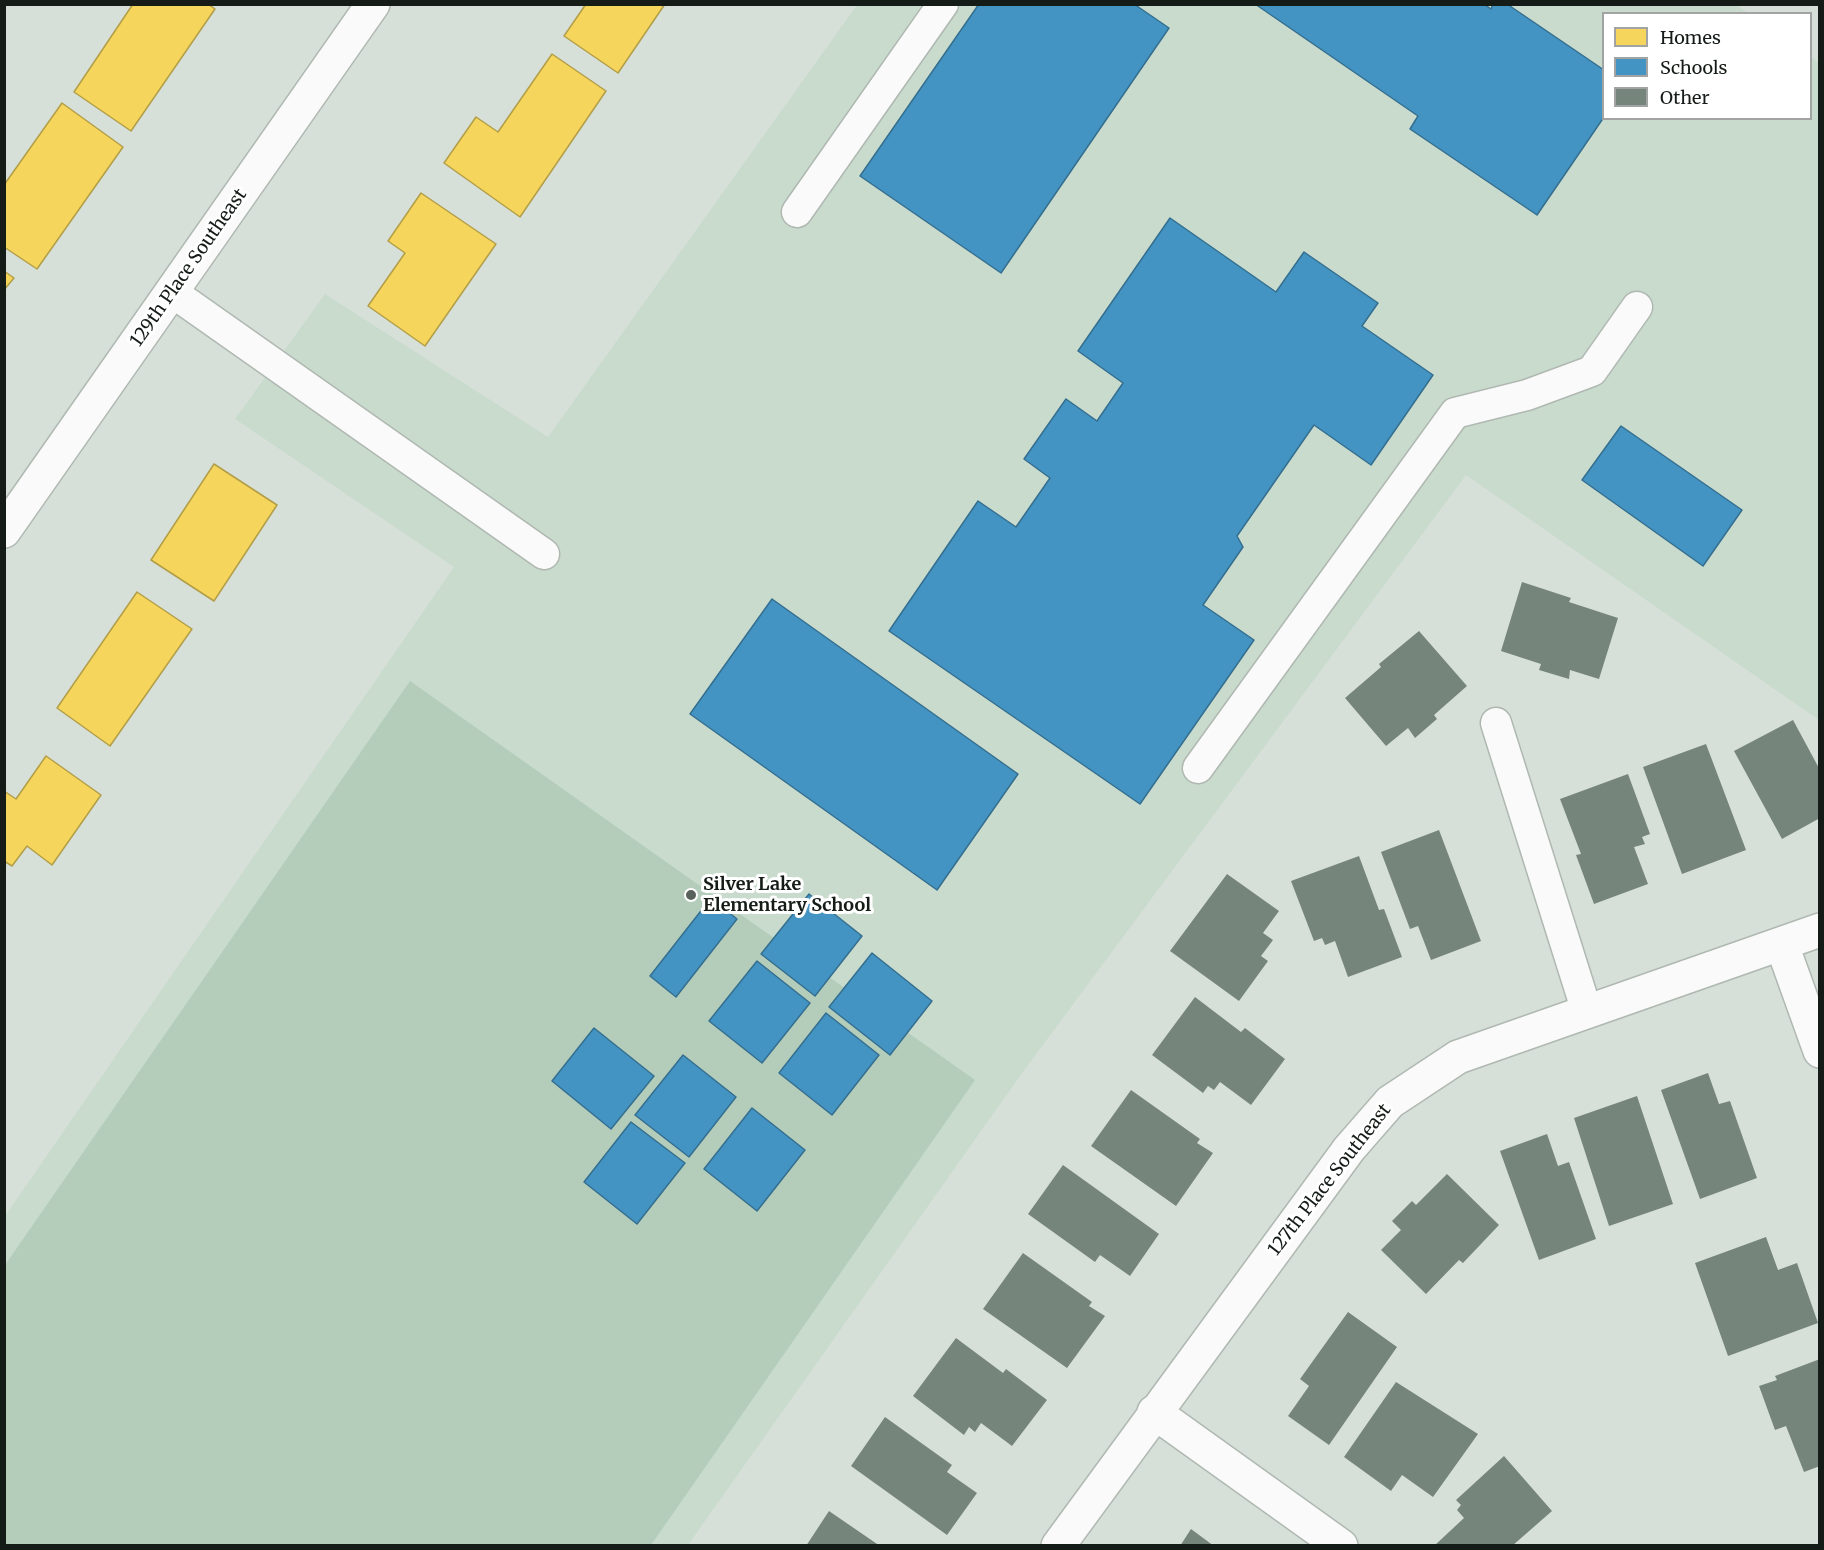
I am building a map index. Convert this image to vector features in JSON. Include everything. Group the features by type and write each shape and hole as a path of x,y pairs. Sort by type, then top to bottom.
{"street":[{"name":"129th Place Southeast","path":"4,531 373,4"},
{"name":"127th Place Southeast","path":"1058,1545 1349,1149 1390,1102 1458,1057 1820,930"},
{"path":"1782,945 1820,1051"},
{"path":"1154,1412 1341,1545"}],"lane":[{"path":"797,212 943,4"},
{"path":"172,291 544,554"},
{"path":"1198,768 1455,413 1527,395 1592,371 1637,307"},
{"path":"1496,723 1587,1012"}],"shaded area":[{"name":"Silver Lake Elementary School","path":"1735,4 1747,12 1602,12 1602,120 1812,120 1812,58 1819,63 1819,720 1466,475 1025,1069 688,1545 5,1546 5,1216 454,567 235,419 325,294 548,437 857,5"},
{"path":"410,681 975,1080 651,1545 5,1546 5,1265"}],"building: Homes":[{"path":"133,4 208,4 215,9 131,131 74,92"},
{"path":"586,4 665,4 618,73 564,36"},
{"path":"552,54 606,91 520,217 444,163 476,117 498,132"},
{"path":"62,103 123,147 37,269 4,247 4,185"},
{"path":"421,193 496,244 425,346 368,306 405,253 388,241"},
{"path":"4,271 14,278 4,290"},
{"path":"214,464 277,505 214,601 151,560"},
{"path":"137,592 192,629 110,746 57,708"},
{"path":"46,756 101,795 52,865 27,846 12,866 4,861 4,791 16,799"}],"building: Schools":[{"path":"979,4 1134,4 1169,28 1001,273 860,176"},
{"path":"1255,4 1484,4 1491,9 1493,4 1507,4 1602,69 1602,120 1537,215 1410,129 1418,116"},
{"path":"1170,218 1276,292 1304,252 1378,303 1362,326 1433,375 1371,465 1314,425 1237,536 1243,547 1203,605 1254,640 1140,804 889,631 978,501 1016,527 1050,478 1024,459 1066,399 1097,421 1123,383 1078,351"},
{"path":"1621,426 1742,510 1703,566 1582,480"},
{"path":"772,599 1018,774 937,890 690,714"},
{"path":"809,894 862,936 815,996 761,954"},
{"path":"711,898 737,919 676,997 650,976"},
{"path":"872,953 932,1001 890,1055 829,1007"},
{"path":"757,961 810,1003 762,1063 709,1021"},
{"path":"826,1013 879,1055 832,1115 779,1073"},
{"path":"594,1028 654,1076 611,1129 552,1081"},
{"path":"683,1055 736,1097 689,1157 635,1115"},
{"path":"752,1108 805,1150 757,1211 704,1169"},
{"path":"631,1122 685,1163 637,1224 584,1182"}],"building: Other":[{"path":"1522,582 1571,598 1569,602 1618,618 1599,679 1570,670 1569,679 1539,670 1541,664 1501,651"},
{"path":"1419,631 1467,686 1434,715 1437,719 1415,738 1408,728 1386,746 1345,698 1381,667 1379,664"},
{"path":"1793,720 1820,770 1820,818 1782,839 1734,751"},
{"path":"1706,744 1746,850 1682,874 1643,767"},
{"path":"1628,774 1650,834 1642,837 1645,844 1634,847 1648,884 1594,904 1576,855 1581,854 1560,799"},
{"path":"1439,830 1481,941 1431,960 1418,926 1410,929 1381,852"},
{"path":"1359,856 1379,910 1384,909 1402,957 1348,977 1335,941 1325,945 1322,938 1314,941 1291,881"},
{"path":"1227,874 1279,911 1263,933 1273,940 1261,956 1268,961 1239,1001 1170,951"},
{"path":"1195,997 1241,1032 1245,1028 1285,1059 1251,1105 1220,1082 1214,1090 1208,1086 1203,1093 1152,1055"},
{"path":"1708,1073 1719,1104 1730,1101 1757,1178 1700,1199 1661,1090"},
{"path":"1131,1090 1200,1139 1197,1143 1213,1153 1176,1206 1091,1146"},
{"path":"1637,1096 1673,1204 1609,1226 1574,1118"},
{"path":"1547,1134 1558,1166 1569,1162 1596,1239 1539,1260 1500,1151"},
{"path":"1063,1165 1159,1234 1130,1276 1100,1255 1095,1262 1028,1214"},
{"path":"1447,1174 1499,1225 1463,1263 1459,1260 1426,1294 1381,1250 1401,1230 1392,1221 1412,1201 1416,1205"},
{"path":"1766,1237 1778,1270 1797,1263 1818,1323 1728,1356 1695,1263"},
{"path":"1023,1253 1092,1302 1089,1306 1105,1316 1067,1368 983,1309"},
{"path":"1348,1312 1397,1347 1329,1445 1288,1416 1309,1386 1300,1379"},
{"path":"956,1338 1003,1373 1006,1369 1047,1400 1012,1446 981,1423 975,1432 969,1427 964,1435 913,1396"},
{"path":"1820,1359 1820,1466 1804,1472 1786,1426 1775,1430 1759,1386 1777,1380 1775,1376"},
{"path":"1396,1382 1478,1434 1433,1497 1402,1475 1391,1491 1344,1457"},
{"path":"885,1417 952,1465 947,1472 977,1493 947,1535 851,1466"},
{"path":"1504,1456 1552,1511 1512,1546 1434,1546 1464,1518 1457,1510 1461,1505 1456,1500"},
{"path":"829,1511 880,1546 806,1546"},
{"path":"1191,1529 1214,1546 1180,1546"}],"place":[{"name":"Silver Lake Elementary School","path":"691,895"}]}
